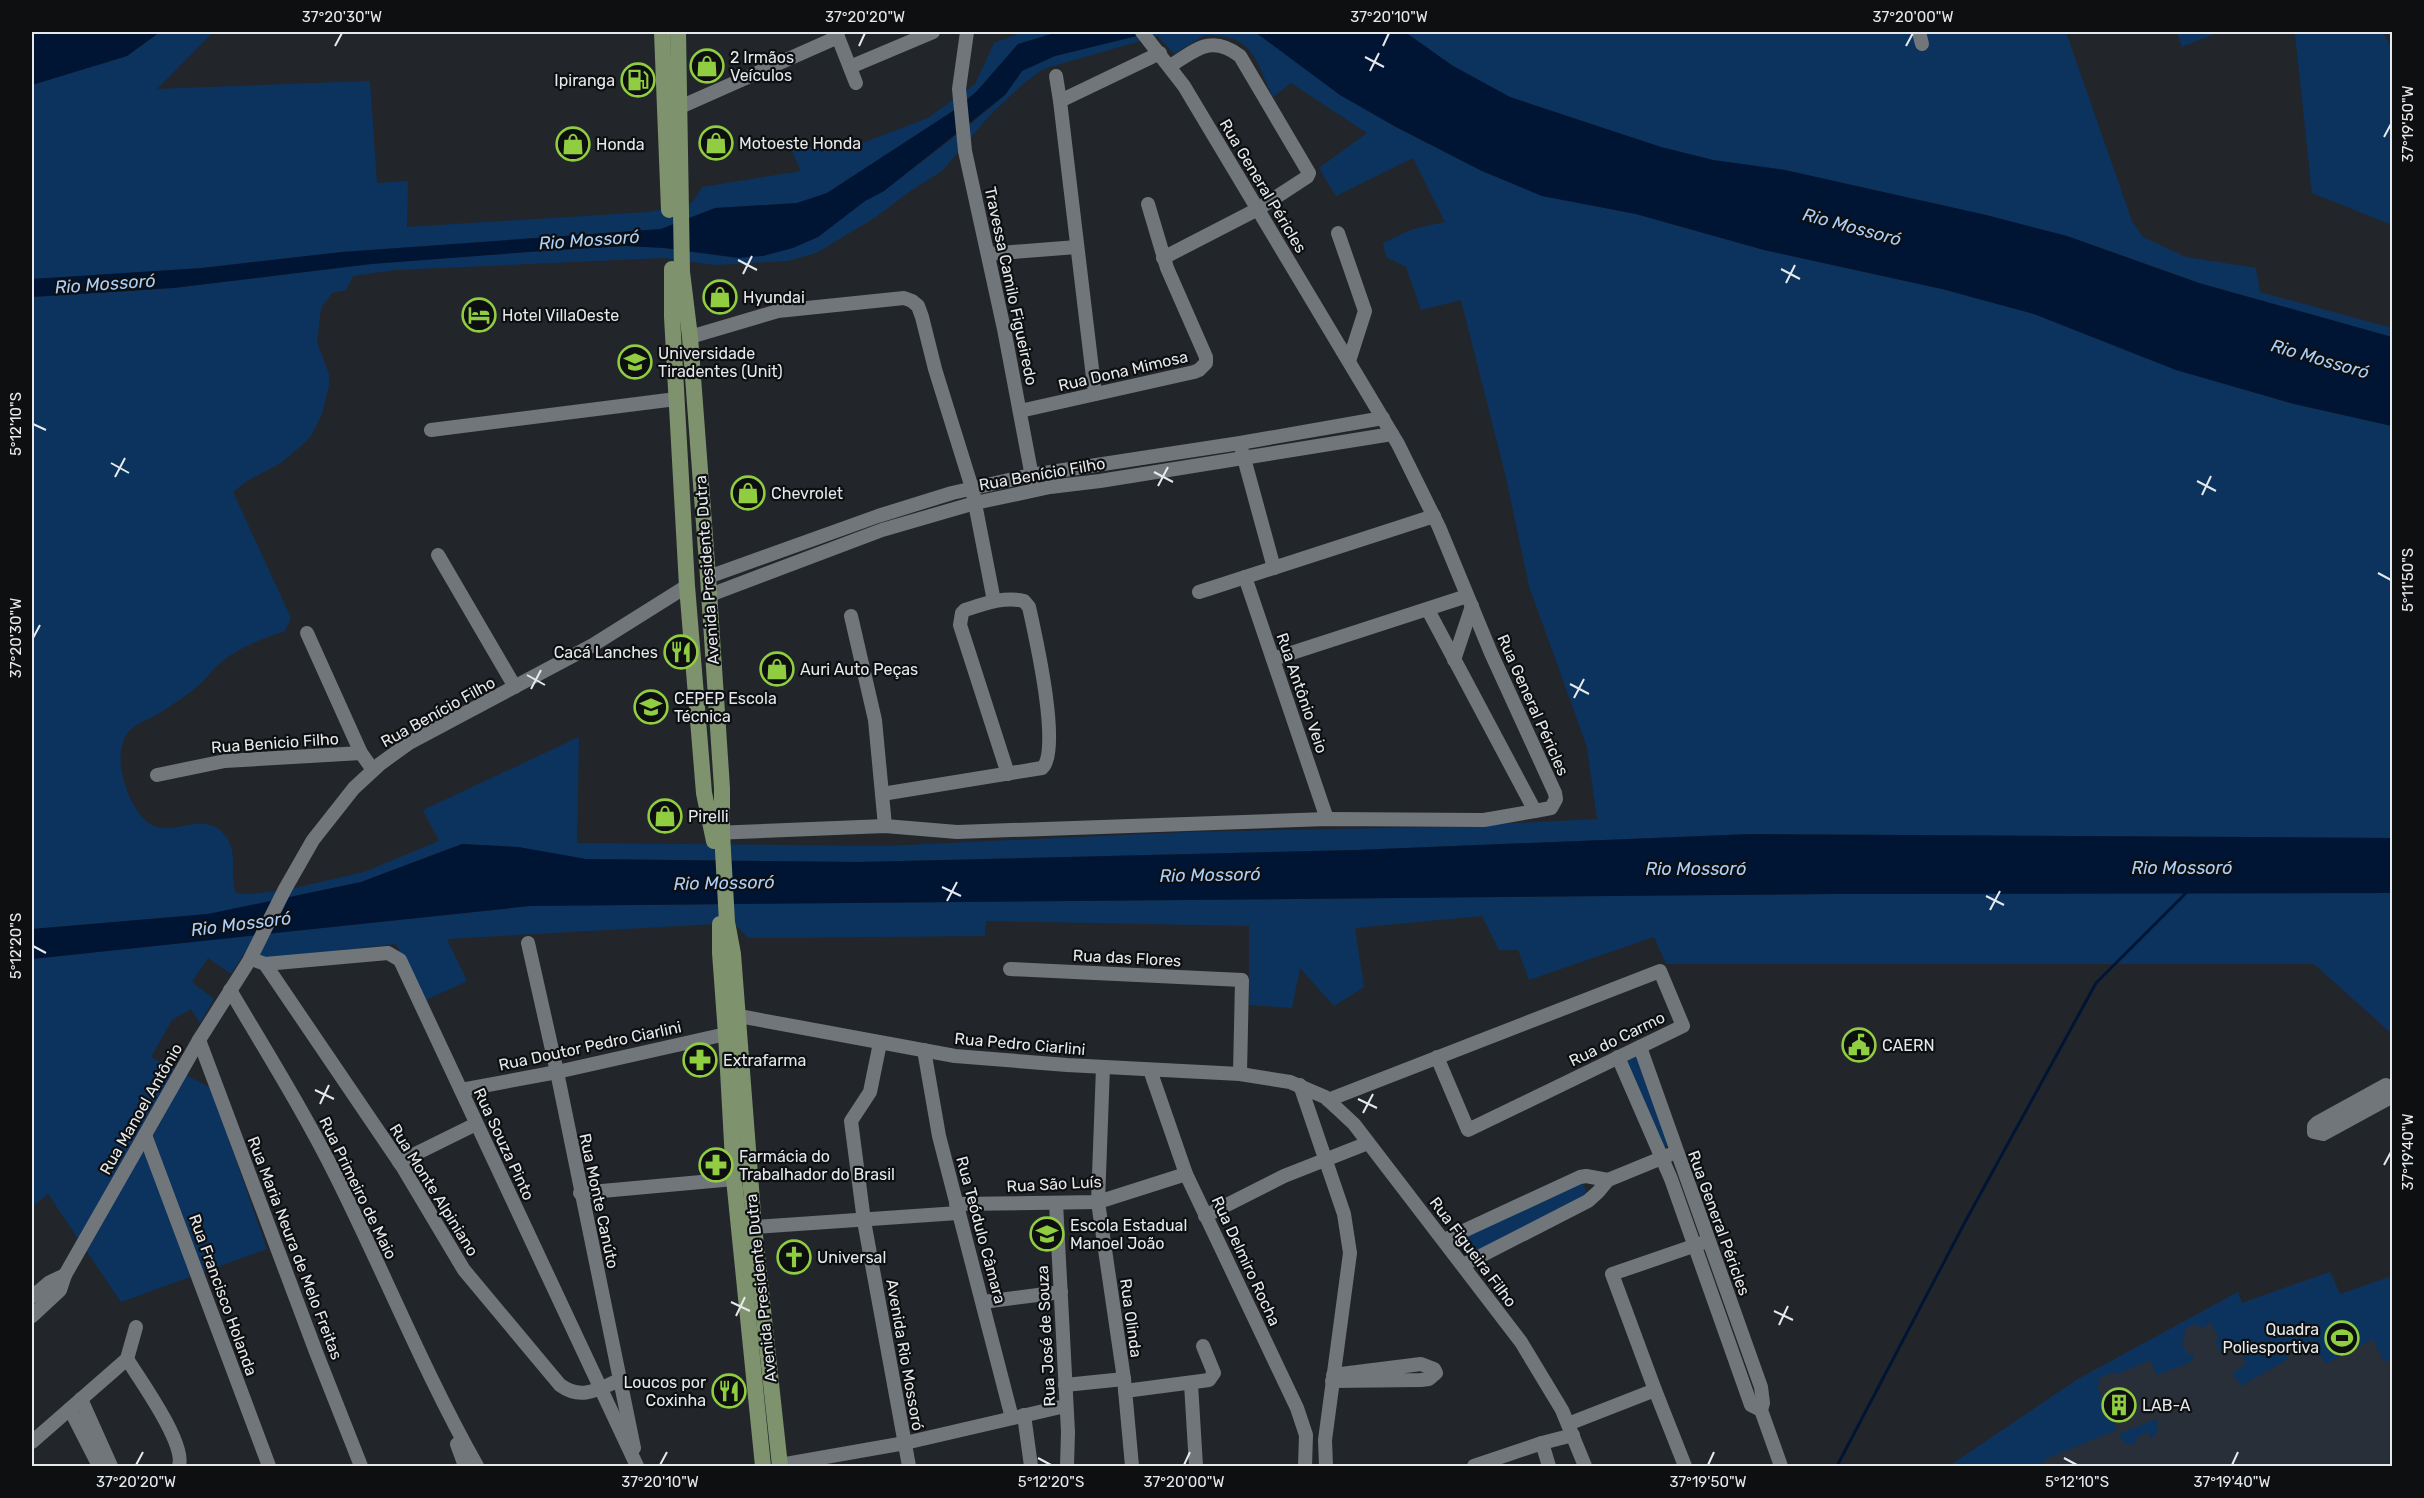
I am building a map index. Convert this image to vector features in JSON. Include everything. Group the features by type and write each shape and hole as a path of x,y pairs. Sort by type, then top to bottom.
{"main road":[{"name":"Avenida Presidente Dutra","path":"662,32 677,271 676,399 687,586 704,794 718,837"},
{"name":"Avenida Presidente Dutra","path":"674,205 680,107 678,32"},
{"name":"Avenida Presidente Dutra","path":"677,271 690,337 710,595 722,788 718,837 724,922 720,952 734,1179 774,1466"},
{"path":"682,485 701,484"},
{"name":"Avenida Presidente Dutra","path":"724,922 733,954 739,1016 754,1227 758,1344"}],"street":[{"path":"850,67 933,32"},
{"name":"Travessa Camilo Figueiredo","path":"971,33 959,88 965,151 1020,411 1034,490"},
{"path":"680,107 837,34 856,83"},
{"name":"Rua General Péricles","path":"1146,36 1170,66 1258,209 1383,418 1434,516 1555,793 1554,806 1535,811"},
{"path":"1164,258 1258,209 1307,177 1309,173 1240,56 1222,45 1210,44 1170,66"},
{"path":"1059,102 1160,53"},
{"path":"1056,76 1095,394"},
{"name":"Rua Dona Mimosa","path":"1020,411 1200,370 1206,363 1206,357 1164,258 1148,204"},
{"path":"1338,233 1365,311 1349,361"},
{"path":"988,254 1077,247"},
{"path":"690,337 778,311 904,298 918,306 972,488 994,601"},
{"path":"431,430 676,399"},
{"name":"Rua Benício Filho","path":"708,577 897,510 972,488 1031,475 1240,443 1383,418"},
{"name":"Rua Benício Filho","path":"710,595 901,524 975,503 1034,490 1392,434"},
{"path":"1240,443 1274,568"},
{"path":"897,510 901,524"},
{"path":"1199,592 1434,516"},
{"path":"789,548 794,563"},
{"path":"438,555 515,687"},
{"name":"Rua Antônio Veio","path":"1245,577 1327,819"},
{"name":"Rua Benício Filho","path":"249,961 285,889 313,840 330,817 373,770 409,743 593,645 687,586"},
{"path":"882,794 1008,774 1045,766 1049,753 1045,682 1029,607 1024,601 1018,600 994,601 965,610 960,619 1008,774"},
{"path":"1273,659 1428,610 1470,601 1454,660"},
{"path":"718,837 885,826 957,832 1327,819 1484,820 1535,811 1428,610"},
{"path":"851,616 875,720 885,826"},
{"name":"Rua Benicio Filho","path":"307,633 361,753 373,770"},
{"name":"Rua Benicio Filho","path":"157,775 225,761 361,753"},
{"name":"Rua Monte Canúto","path":"528,943 557,1072 637,1467"},
{"name":"Rua Souza Pinto","path":"265,964 388,953 394,955 405,968 637,1467"},
{"path":"249,961 265,964"},
{"name":"Rua Manoel Antônio","path":"32,1316 60,1290 65,1275 199,1040 249,961"},
{"name":"Rua Monte Alpiniano","path":"265,964 399,1162 464,1270 560,1385 570,1392 581,1394 620,1380"},
{"name":"Rua das Flores","path":"1010,969 1242,980 1240,1074"},
{"name":"Rua do Carmo","path":"1328,1100 1437,1057 1660,971 1683,1026 1468,1130 1437,1057"},
{"name":"Rua Primeiro de Maio","path":"230,990 335,1173 444,1408 477,1467"},
{"name":"Rua Pedro Ciarlini","path":"739,1016 955,1056 1240,1074 1300,1085"},
{"name":"Rua Doutor Pedro Ciarlini","path":"461,1090 557,1072 726,1034"},
{"name":"Rua Maria Neura de Melo Freitas","path":"199,1040 361,1467"},
{"name":"Avenida Rio Mossoró","path":"880,1042 870,1092 851,1121 864,1221 909,1467"},
{"name":"Rua General Péricles","path":"1640,1047 1676,1152 1701,1243 1751,1405 1761,1410 1781,1467"},
{"name":"Rua Teódulo Câmara","path":"924,1050 939,1136 957,1208 982,1302 1018,1416"},
{"name":"Rua General Péricles","path":"1618,1057 1701,1243"},
{"name":"Rua Olinda","path":"1104,1067 1098,1202 1124,1385 1132,1467"},
{"name":"Rua Delmiro Rocha","path":"1150,1070 1186,1174 1297,1408 1306,1436 1305,1467"},
{"path":"1300,1085 1344,1214 1350,1253 1325,1440 1326,1467"},
{"name":"Rua Figueira Filho","path":"1300,1085 1340,1109 1463,1265 1527,1352 1571,1430 1585,1467"},
{"path":"2390,1091 2324,1134 2314,1132 2314,1126 2317,1123 2390,1091"},
{"path":"399,1162 476,1124"},
{"name":"Rua Francisco Holanda","path":"145,1135 269,1467"},
{"path":"1205,1216 1284,1176 1368,1143"},
{"path":"1463,1265 1588,1201 1608,1180 1676,1152"},
{"name":"Rua São Luís","path":"754,1227 864,1221 957,1208 1098,1202 1186,1174"},
{"path":"1444,1240 1580,1177 1608,1180"},
{"path":"580,1193 734,1179"},
{"name":"Rua José de Souza","path":"1056,1203 1068,1432 1067,1467"},
{"path":"1685,1467 1612,1274 1701,1243"},
{"name":"Rua Manoel Antônio","path":"32,1297 57,1278 65,1275"},
{"path":"982,1302 1061,1292"},
{"path":"32,1442 127,1359 136,1327"},
{"path":"1065,1385 1191,1384 1209,1380 1214,1372 1203,1346"},
{"path":"127,1359 157,1406 179,1449 179,1467"},
{"path":"1421,1364 1429,1365 1436,1373 1430,1379 1421,1380 1333,1378 1421,1364"},
{"path":"1191,1384 1196,1467"},
{"path":"1474,1467 1542,1443 1654,1390"},
{"path":"76,1404 99,1467"},
{"path":"76,1404 111,1467"},
{"path":"774,1466 905,1443 1065,1406"},
{"name":"Rua Primeiro de Maio","path":"444,1408 465,1467"},
{"name":"Rua José de Souza","path":"1018,1416 1031,1467"},
{"path":"1542,1443 1549,1467"}],"shaded area":[{"path":"160,32 213,32 157,89 370,81 377,183 408,181 407,227 649,212 692,203 702,187 801,171 791,149 862,143 928,118 975,84 994,43 1023,32 1058,32 1018,44 977,91 956,109 827,193 797,203 715,208 661,229 342,252 202,268 32,279 32,85 127,56"},
{"path":"1153,32 1255,32 1340,95 1396,127 1482,171 1542,196 1636,214 1764,250 1942,289 2034,314 2176,370 2294,404 2392,426 2392,838 1751,834 1356,850 858,862 586,859 518,847 462,844 361,882 208,914 32,929 32,297 173,288 371,264 626,246 664,248 739,258 818,237 865,201 884,191 977,119 1005,95 1022,71 1055,56","holes":["1205,35 1234,39 1251,52 1273,97 1291,83 1367,133 1319,168 1336,196 1413,158 1445,222 1413,229 1383,243 1386,257 1406,267 1421,310 1461,300 1506,478 1529,586 1587,747 1597,819 1436,827 1188,832 885,846 577,843 579,737 423,810 439,841 364,872 281,891 250,894 236,893 231,846 222,832 213,826 204,824 173,828 154,826 138,812 127,792 121,768 122,745 126,735 135,726 185,696 204,681 220,663 235,653 260,640 285,631 291,618 233,492 247,481 281,463 311,436 322,414 329,385 329,374 317,342 321,308 332,293 346,290 353,276 396,270 663,258 715,265 788,261 816,253 876,217 942,171 990,115 1043,69 1158,36 1174,54"]},
{"path":"1405,32 2066,32 2132,221 2143,237 2186,257 2256,268 2260,292 2392,328 2392,337 2199,283 2067,236 1986,215 1785,170 1713,160 1661,147 1510,97 1453,66"},
{"path":"2177,32 2219,32 2182,47"},
{"path":"2288,32 2383,32 2392,50 2392,225 2312,193 2295,34"},
{"path":"2392,893 2392,1034 2314,964 1666,964 1654,937 1529,980 1518,950 1499,950 1482,916 1355,928 1364,987 1334,1006 1300,968 1292,1008 1249,1005 1249,926 986,921 985,936 748,938 734,923 447,939 467,981 424,1001 396,944 261,959 245,952 231,974 208,958 192,982 214,999 200,1023 191,1009 172,1020 151,1057 211,1088 267,1249 121,1302 48,1194 32,1207 32,959 530,906 1834,894"},
{"path":"1637,1052 1669,1146 1660,1147 1624,1059"},
{"path":"1580,1177 1588,1196 1472,1253 1462,1236"},
{"path":"2330,1272 2340,1294 2392,1276 2392,1466 1949,1466 2078,1379 2238,1292 2242,1303"},
{"path":"2330,1272 2340,1294 2392,1276 2392,1357 2384,1362 2373,1339 2325,1364 2317,1348 2304,1354 2297,1344 2284,1352 2288,1359 2241,1386 2232,1373 2246,1364 2243,1357 2246,1355 2242,1349 2239,1351 2235,1345 2221,1353 2215,1341 2219,1339 2211,1323 2201,1328 2195,1324 2185,1329 2186,1332 2183,1334 2186,1339 2181,1341 2188,1355 2193,1353 2194,1356 2189,1363 2157,1375 2150,1360 2115,1375 2113,1372 2098,1379 2100,1384 2097,1386 2117,1430 2046,1459 2041,1466 2013,1466 2011,1463 2003,1466 1949,1466 2078,1379 2238,1292 2242,1303"},
{"path":"2156,1419 2157,1430 2151,1439 2148,1432 2135,1439 2136,1445 2124,1443 2119,1434"}],"water":[{"path":"32,32 160,32 127,56 32,85"},
{"name":"Rio Mossoró","path":"1058,32 1153,32 1055,56 1022,71 1005,95 884,191 865,201 818,237 793,248 763,256 739,258 664,248 626,246 371,264 173,288 32,297 32,279 202,268 342,252 661,229 715,208 797,203 827,193 956,109 977,91 1018,44"},
{"name":"Rio Mossoró","path":"1255,32 1405,32 1453,66 1510,97 1661,147 1713,160 1785,170 1986,215 2067,236 2199,283 2392,337 2392,426 2294,404 2176,370 2034,314 1942,289 1764,250 1636,214 1542,196 1482,171 1340,95"},
{"name":"Rio Mossoró","path":"1751,834 2392,838 2392,893 1834,894 530,906 32,959 32,929 208,914 361,882 462,844 518,847 586,859 858,862 1356,850"}],"waterway":[{"path":"1837,1466 1965,1222 2096,983 2186,893"}],"place":[{"name":"2 Irmãos Veículos","path":"707,66"},
{"name":"Ipiranga","path":"638,80"},
{"name":"Motoeste Honda","path":"716,143"},
{"name":"Honda","path":"573,144"},
{"name":"Hyundai","path":"720,297"},
{"name":"Hotel VillaOeste","path":"479,315"},
{"name":"Universidade Tiradentes (Unit)","path":"635,362"},
{"name":"Chevrolet","path":"748,493"},
{"name":"Cacá Lanches","path":"681,652"},
{"name":"Auri Auto Peças","path":"777,669"},
{"name":"CEPEP Escola Técnica","path":"651,707"},
{"name":"Pirelli","path":"665,816"},
{"name":"CAERN","path":"1859,1045"},
{"name":"Extrafarma","path":"700,1060"},
{"name":"Farmácia do Trabalhador do Brasil","path":"716,1165"},
{"name":"Escola Estadual Manoel João","path":"1047,1234"},
{"name":"Universal","path":"794,1257"},
{"name":"Quadra Poliesportiva","path":"2342,1338"},
{"name":"Loucos por Coxinha","path":"729,1391"},
{"name":"LAB-A","path":"2119,1405"}]}
